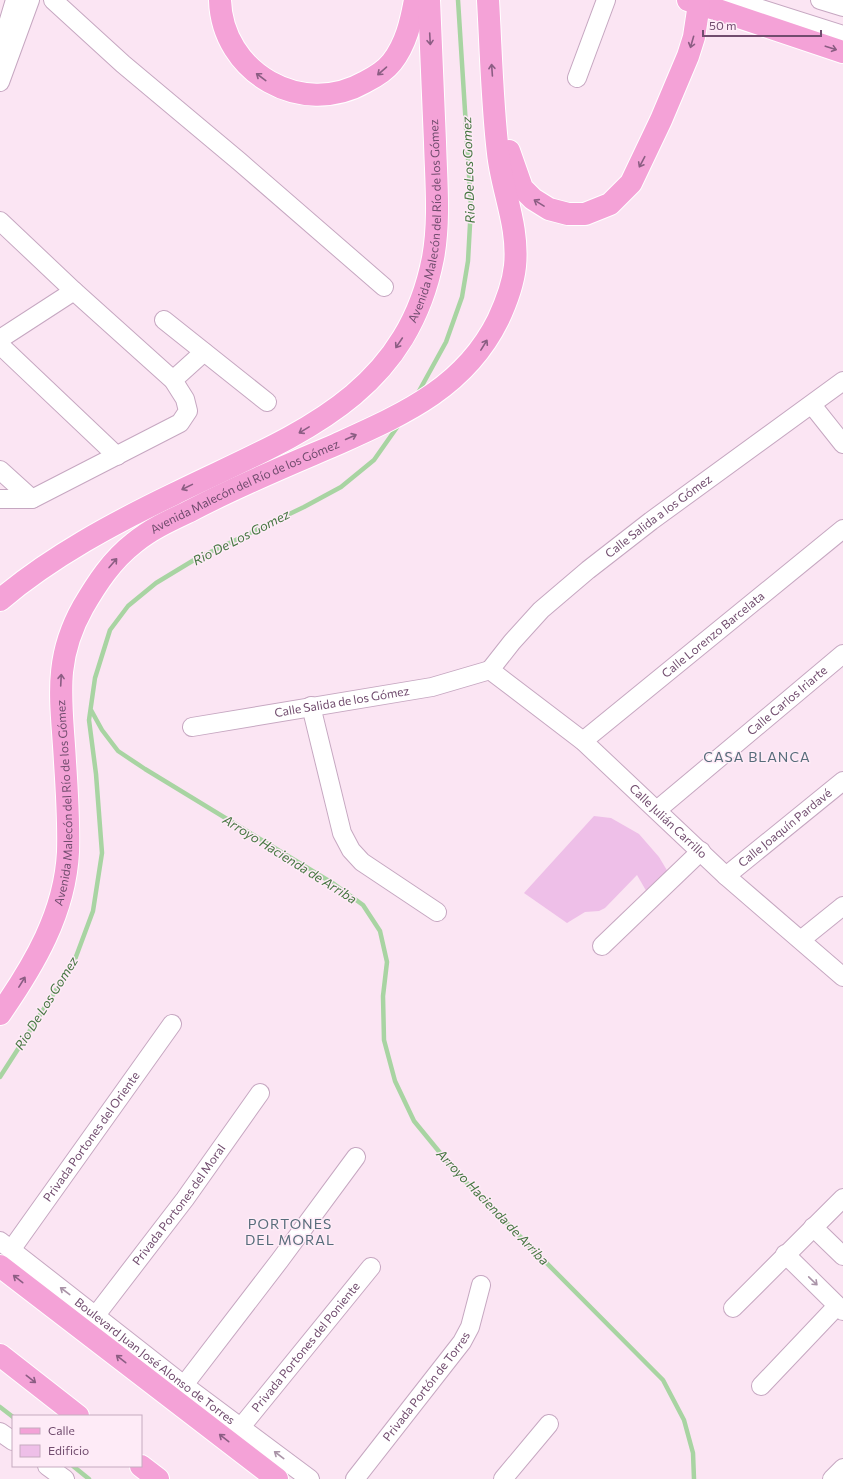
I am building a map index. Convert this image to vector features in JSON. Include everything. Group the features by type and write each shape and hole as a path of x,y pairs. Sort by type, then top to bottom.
{"main road":[{"path":"220,0 224,23 229,38 237,52 251,69 266,81 286,90 306,95 328,95 355,88 376,76 392,62 404,42 412,21 416,0"},
{"name":"Avenida Malecón del Río de los Gómez","path":"0,600 89,538 174,494 290,438 330,414 361,390 385,363 409,328 424,293 433,257 436,225 437,185 428,0"},
{"name":"Avenida Malecón del Río de los Gómez","path":"0,1014 40,952 52,923 63,888 68,854 68,840 66,764 60,696 61,672 65,648 81,611 100,578 135,542 156,528 207,502 402,413 438,392 473,361 492,332 507,299 512,283 515,264 514,222 499,159 488,0"},
{"path":"494,94 511,160 522,188 539,204 559,213 580,215 601,209 619,197 630,183 645,156 688,56 694,37 693,2 843,52"},
{"name":"Boulevard Juan José Alonso de Torres","path":"4,1252 277,1479"},
{"path":"0,1355 77,1415"},
{"path":"142,1467 158,1479"}],"street":[{"path":"0,82 13,28 15,0"},
{"path":"0,49 30,0"},
{"path":"53,0 123,64 240,162 384,287"},
{"path":"577,78 606,0"},
{"path":"733,0 843,35"},
{"path":"820,0 843,7"},
{"path":"0,221 74,291 173,380 185,399 188,411 180,423 32,499 0,499"},
{"path":"0,339 74,291"},
{"path":"164,320 267,402"},
{"path":"0,345 117,456"},
{"path":"173,380 204,352"},
{"name":"Calle Salida a los Gómez","path":"490,670 512,642 541,610 588,570 651,521 843,381"},
{"path":"812,405 843,444"},
{"path":"0,470 32,499"},
{"name":"Calle Lorenzo Barcelata","path":"583,741 843,529"},
{"name":"Calle Carlos Iriarte","path":"657,810 843,654"},
{"name":"Calle Salida de los Gómez","path":"192,727 432,687 490,670"},
{"name":"Calle Julián Carrillo","path":"490,670 583,741 726,876 802,940 843,977"},
{"path":"311,706 342,833 351,850 362,862 437,912"},
{"name":"Calle Joaquín Pardavé","path":"726,876 843,781"},
{"path":"602,946 701,851"},
{"path":"802,940 843,906"},
{"name":"Privada Portones del Oriente","path":"4,1252 103,1124 172,1024"},
{"name":"Privada Portones del Moral","path":"96,1315 185,1199 260,1093"},
{"path":"184,1385 280,1260 356,1157"},
{"path":"732,1308 843,1198"},
{"path":"813,1227 843,1256"},
{"name":"Boulevard Juan José Alonso de Torres","path":"4,1252 96,1315 184,1385 310,1479"},
{"path":"761,1386 840,1308 785,1254"},
{"name":"Privada Portones del Poniente","path":"241,1427 371,1267"},
{"name":"Privada Portón de Torres","path":"355,1479 462,1342 470,1327 481,1285"},
{"path":"504,1479 549,1424"},
{"path":"0,1432 12,1441"},
{"path":"48,1467 64,1479"},
{"path":"832,1479 843,1468"}],"building":[{"path":"594,816 611,818 639,834 659,857 668,872 648,894 637,875 605,908 599,911 585,912 567,923 524,893"}],"waterway":[{"name":"Rio De Los Gomez","path":"418,393 446,342 462,297 468,261 471,206 458,0"},
{"name":"Rio De Los Gomez","path":"0,1077 74,962 93,911 102,853 96,774 89,720 95,678 110,630 128,606 156,583 194,560 304,507 341,487 374,460 400,423"},
{"name":"Arroyo Hacienda de Arriba","path":"91,710 102,730 118,751 334,884 363,905 380,931 387,962 383,996 384,1040 395,1081 414,1121 455,1171 663,1380 684,1420 693,1453 694,1479"},
{"name":"Rio De Los Gomez","path":"0,1407 12,1416"},
{"name":"Rio De Los Gomez","path":"74,1467 89,1479"}],"district":[{"name":"CASA BLANCA","path":"757,757"},
{"name":"PORTONES DEL MORAL","path":"290,1232"}]}
